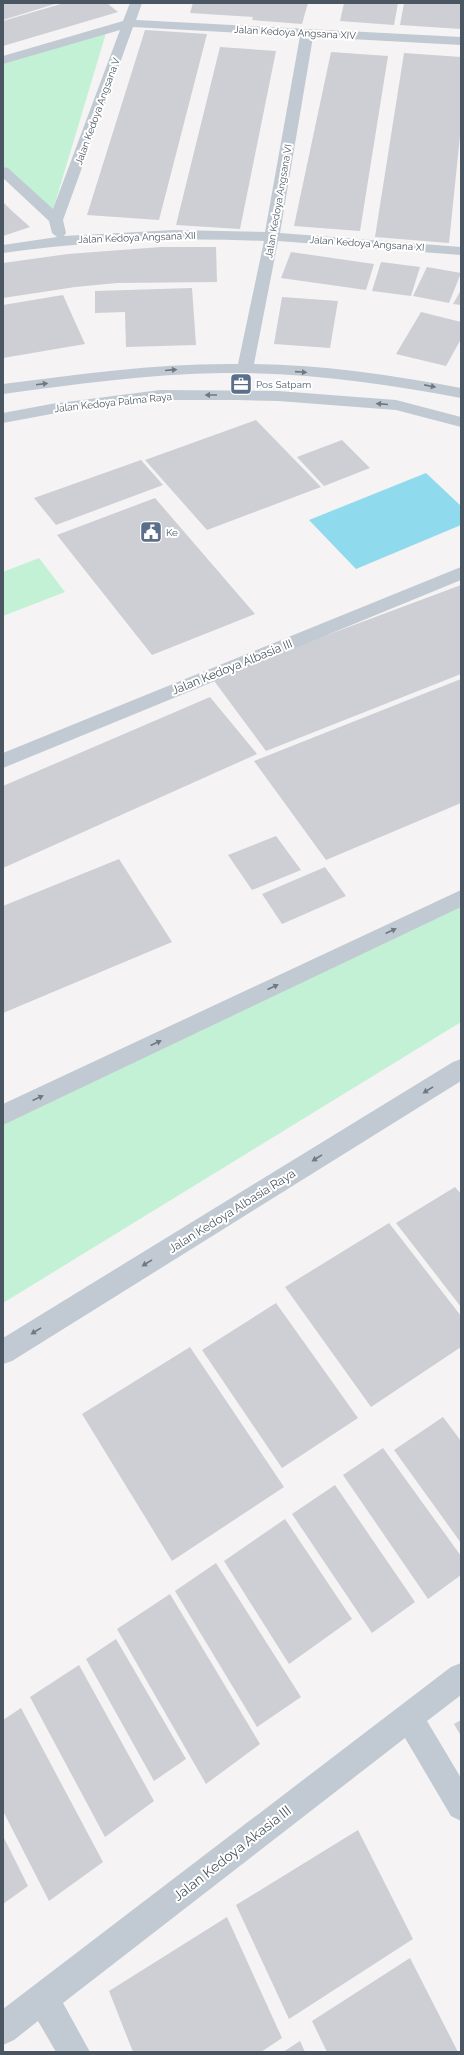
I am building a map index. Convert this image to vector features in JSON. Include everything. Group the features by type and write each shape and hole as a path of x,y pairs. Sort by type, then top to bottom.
{"street":[{"name":"Jalan Kedoya Angsana V","path":"56,220 130,23 136,3"},
{"name":"Jalan Kedoya Angsana XIV","path":"3,60 130,23 461,41"},
{"name":"Jalan Kedoya Angsana VI","path":"238,395 248,390 251,380 249,373 245,368 272,236 308,33"},
{"path":"3,171 56,220 61,240"},
{"name":"Jalan Kedoya Angsana XII","path":"3,249 61,240 107,237 233,235 272,236"},
{"name":"Jalan Kedoya Angsana XI","path":"272,236 461,251"},
{"path":"3,389 105,376 189,369 245,368 404,382 461,393"},
{"name":"Jalan Kedoya Palma Raya","path":"3,418 51,409 160,395 238,395 278,396 396,405 461,422"},
{"name":"Jalan Kedoya Albasia III","path":"3,761 461,573"},
{"path":"3,1115 461,898"},
{"name":"Jalan Kedoya Albasia Raya","path":"3,1352 461,1070"},
{"name":"Jalan Kedoya Akasia III","path":"3,2029 461,1677"},
{"path":"409,1718 461,1806"},
{"path":"43,1999 74,2052"}],"green space":[{"path":"106,33 53,210 3,166 3,60"},
{"path":"39,558 65,592 3,616 3,572"},
{"path":"461,893 461,1022 3,1303 3,1122"}],"water":[{"path":"426,473 461,506 461,525 356,569 309,520"}],"building":[{"path":"3,3 58,3 3,20"},
{"path":"64,3 107,3 118,12 3,46 3,21"},
{"path":"193,3 308,3 302,24 252,20 253,17 190,13"},
{"path":"344,3 398,3 394,25 340,21"},
{"path":"404,3 461,3 461,29 400,25"},
{"path":"145,30 207,34 159,220 87,215"},
{"path":"220,47 276,51 240,229 176,225"},
{"path":"331,52 388,56 360,231 294,226"},
{"path":"404,53 461,57 461,126 449,243 375,237"},
{"path":"3,202 11,210 30,227 3,236"},
{"path":"161,247 216,247 217,282 117,283 75,287 3,298 3,263 68,254"},
{"path":"291,252 374,264 366,290 281,278"},
{"path":"381,262 420,267 411,296 372,291"},
{"path":"427,267 461,273 449,303 413,296"},
{"path":"192,288 196,345 126,347 125,312 95,313 95,291"},
{"path":"461,290 461,305 453,304"},
{"path":"63,295 85,344 3,358 3,305"},
{"path":"282,297 338,301 330,348 274,344"},
{"path":"421,312 461,322 461,339 446,366 396,354"},
{"name":"Pos Satpam","path":"237,378 246,378 247,385 240,388 234,383"},
{"path":"256,420 321,487 207,530 145,460"},
{"path":"342,440 370,468 324,486 297,457"},
{"path":"141,460 163,485 56,525 34,498"},
{"path":"155,498 255,614 152,655 57,535"},
{"path":"461,585 461,674 266,751 212,678"},
{"path":"461,679 461,803 326,860 254,761"},
{"path":"210,697 257,754 3,868 3,786"},
{"path":"276,836 301,870 252,890 228,855"},
{"path":"119,859 172,942 3,1013 3,906"},
{"path":"325,867 346,896 282,924 262,894"},
{"path":"455,1187 461,1194 461,1307 396,1223"},
{"path":"389,1223 461,1316 461,1347 371,1407 285,1287"},
{"path":"276,1303 358,1418 282,1468 202,1350"},
{"path":"190,1347 284,1487 172,1561 82,1414"},
{"path":"443,1417 461,1441 461,1543 394,1450"},
{"path":"383,1448 461,1556 461,1575 428,1599 343,1475"},
{"path":"335,1485 415,1602 372,1633 292,1514"},
{"path":"285,1519 352,1619 289,1664 224,1561"},
{"path":"216,1563 301,1697 257,1727 175,1591"},
{"path":"170,1594 260,1744 206,1784 117,1629"},
{"path":"116,1639 186,1759 154,1781 86,1659"},
{"path":"79,1665 154,1801 105,1837 30,1697"},
{"path":"21,1708 103,1862 49,1901 3,1811 3,1720"},
{"path":"461,1720 461,1736 454,1724"},
{"path":"358,1830 413,1939 289,2019 236,1905"},
{"path":"3,1836 28,1886 3,1904"},
{"path":"227,1917 282,2038 261,2052 133,2052 109,1991"},
{"path":"410,1958 458,2052 327,2052 312,2021"},
{"path":"300,2041 305,2052 283,2052"}],"place":[{"name":"Pos Satpam","path":"241,384"},
{"name":"Ke","path":"151,532"}]}
